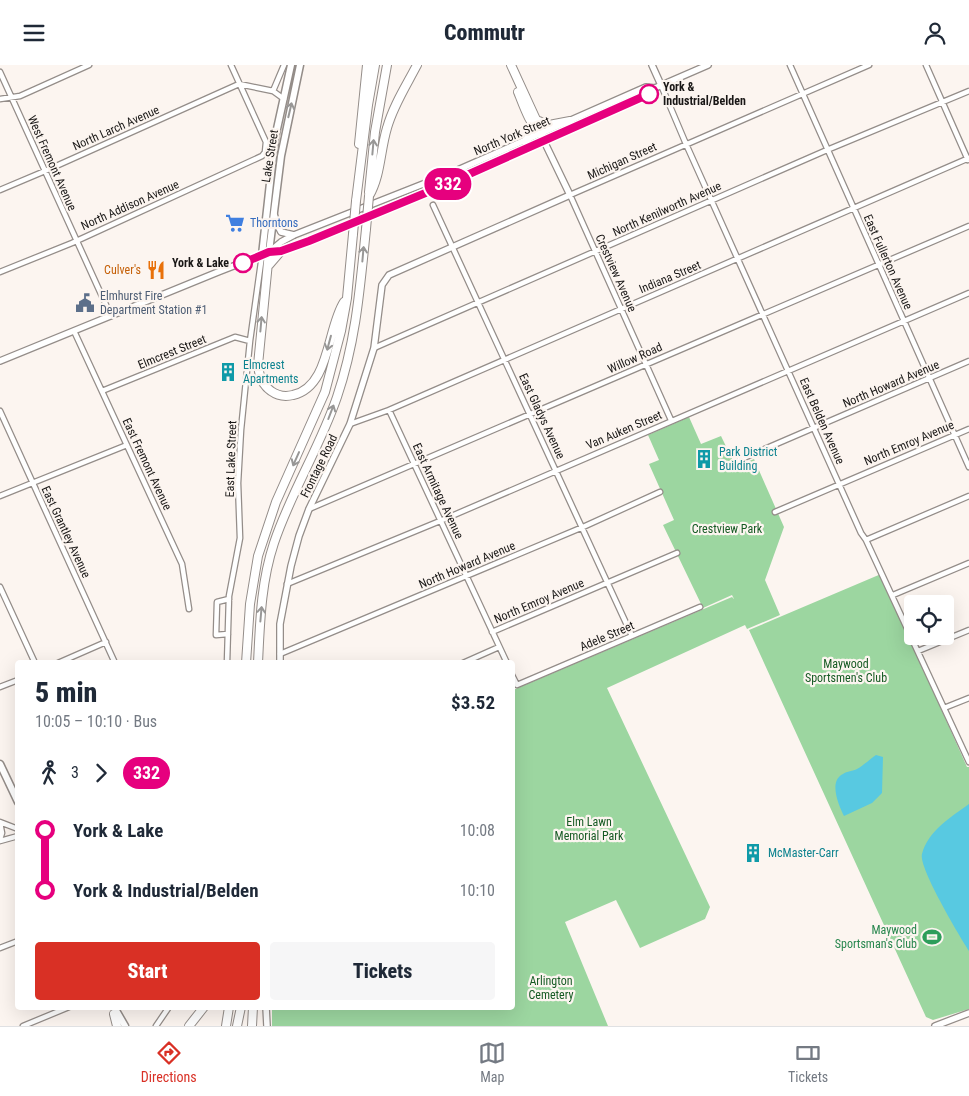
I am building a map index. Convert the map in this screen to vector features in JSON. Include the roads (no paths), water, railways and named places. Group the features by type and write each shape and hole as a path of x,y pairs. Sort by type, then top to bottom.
{"highway":[{"path":"356,201 360,121 367,65"},
{"path":"246,660 250,604 258,556 276,502 326,392 341,331 347,298 356,201 368,105 375,65"},
{"path":"258,660 264,580 274,545 286,511 325,430 347,365 359,308 375,132 387,65"},
{"path":"369,196 376,184 386,129 396,104 417,65"},
{"path":"407,83 422,65"},
{"path":"505,65 534,122 540,126 541,135"},
{"path":"511,65 534,122 526,141"},
{"path":"534,122 549,125 570,121"},
{"path":"268,267 281,251"},
{"path":"266,254 268,267 258,373 268,390 278,395 299,394 315,381 326,355 338,312 347,298"},
{"path":"113,1010 118,1026"},
{"path":"189,1026 202,1010"},
{"path":"226,1026 229,1010"},
{"path":"237,1026 240,1010"},
{"path":"252,1026 253,1010"}],"main road":[{"name":"Lake Street","path":"266,254 275,139 291,65"},
{"name":"Lake Street","path":"266,254 281,156 300,65"},
{"path":"652,65 658,86"},
{"name":"North York Street","path":"0,361 266,254 281,251 440,187 570,121 646,87 658,86 708,65"},
{"name":"North York Street","path":"266,254 281,241 294,235 452,173 541,135 649,94 658,86"},
{"name":"Crestview Avenue","path":"541,135 570,195"},
{"name":"Michigan Street","path":"385,280 389,275 570,195"},
{"path":"274,210 281,232 294,235"},
{"name":"Frontage Road","path":"280,660 280,624 287,584 299,536 309,509 350,424 374,348 381,292 385,280"},
{"path":"0,764 15,796"},
{"path":"113,1010 125,1026"},
{"path":"266,1010 267,1026"},
{"path":"935,1026 969,1013"}],"street":[{"path":"0,99 20,96 89,65"},
{"path":"230,65 239,84 274,91 284,99"},
{"path":"274,91 284,65"},
{"name":"East Fullerton Avenue","path":"790,65 969,467"},
{"name":"Michigan Street","path":"570,195 869,65"},
{"path":"926,65 969,159"},
{"name":"West Fremont Avenue","path":"0,72 111,316"},
{"name":"North Addison Avenue","path":"0,272 77,241 262,157 265,152 266,142 239,84"},
{"name":"North Larch Avenue","path":"0,190 239,84"},
{"name":"East Belden Avenue","path":"658,86 686,144 861,533 893,595 969,762"},
{"name":"North Kenilworth Avenue","path":"374,348 827,150 969,91"},
{"name":"Indiana Street","path":"350,424 389,409 969,159"},
{"name":"Crestview Avenue","path":"570,195 672,420"},
{"name":"East Gladys Avenue","path":"434,205 632,636"},
{"name":"Willow Road","path":"309,509 531,415 762,313 969,226"},
{"name":"East Lake Street","path":"227,660 229,599 240,538 238,483 241,430 250,341 266,254"},
{"name":"Van Auken Street","path":"287,584 440,521 969,293"},
{"name":"East Fremont Avenue","path":"74,331 182,564 189,609"},
{"name":"Elmcrest Street","path":"102,391 235,337 250,341"},
{"name":"North Howard Avenue","path":"739,460 969,361"},
{"name":"East Armitage Avenue","path":"389,409 506,660"},
{"name":"East Grantley Avenue","path":"0,411 114,660"},
{"name":"North Emroy Avenue","path":"775,512 969,429"},
{"path":"0,496 127,445"},
{"name":"North Howard Avenue","path":"280,654 582,527 660,492"},
{"path":"866,540 969,496"},
{"name":"North Emroy Avenue","path":"492,632 677,553"},
{"path":"893,595 969,563"},
{"path":"0,587 33,660"},
{"path":"228,634 216,635 217,602 229,599"},
{"name":"Adele Street","path":"515,681 517,685 700,607"},
{"path":"918,651 969,630"},
{"path":"65,660 106,642"},
{"path":"470,660 499,647"},
{"path":"0,687 15,681"},
{"path":"944,708 969,698"},
{"path":"0,822 15,828"},
{"path":"0,822 2,833 0,840 15,837"},
{"path":"0,948 15,942"},
{"path":"23,1026 62,1010"},
{"path":"156,1026 167,1010"}],"water":[{"path":"876,755 883,757 882,793 872,803 844,816 836,794 836,782 839,777 857,769"},
{"path":"969,804 969,951 949,918 926,873 922,854 929,838 935,831"}],"place":[{"name":"York & Industrial/Belden","path":"649,94"},
{"name":"Thorntons","path":"235,223"},
{"name":"York & Lake","path":"243,263"},
{"name":"Culver's","path":"156,270"},
{"name":"Elmhurst Fire Department Station #1","path":"85,303"},
{"name":"Elmcrest Apartments","path":"228,372"},
{"name":"Park District Building","path":"704,459"},
{"name":"McMaster-Carr","path":"753,853"},
{"name":"Maywood Sportsman's Club","path":"932,937"}],"park label":[{"name":"Crestview Park","path":"727,529"},
{"name":"Maywood Sportsmen's Club","path":"846,671"},
{"name":"Elm Lawn Memorial Park","path":"589,829"},
{"name":"Arlington Cemetery","path":"551,988"}]}
